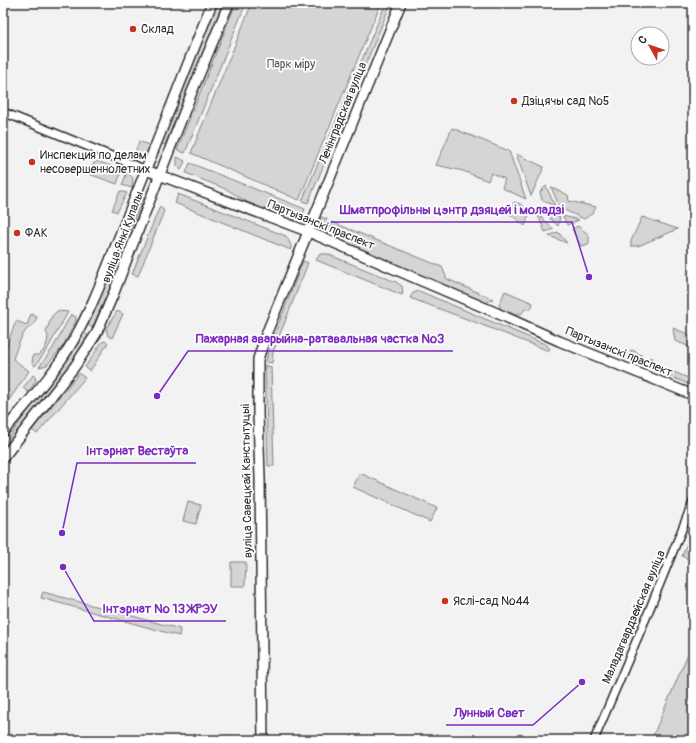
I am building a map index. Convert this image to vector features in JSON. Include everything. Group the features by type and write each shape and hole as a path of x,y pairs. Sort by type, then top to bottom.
{"main road":[{"name":"вуліца Янкі Купалы","path":"3,432 46,379 75,337 87,315 212,3"},
{"name":"вуліца Янкі Купалы","path":"3,458 75,366 96,334 113,295 192,92 229,3"},
{"name":"Ленінградская вуліца","path":"309,232 401,3"},
{"name":"Партызанскі праспект","path":"146,170 309,232 559,341 693,395"},
{"name":"вуліца Савецкай Канстытуцыі","path":"263,740 258,359 267,332 309,232"}],"street":[{"name":"Партызанскі праспект","path":"3,112 146,170"},
{"name":"Маладагвардзейская вуліца","path":"594,740 693,502"}],"green space":[{"path":"217,3 223,3 165,145 160,143"},
{"path":"236,3 246,3 185,153 177,150"},
{"name":"Парк міру","path":"252,3 381,3 299,200 191,153"},
{"path":"386,3 391,3 308,203 302,201"},
{"path":"452,128 509,151 526,199 502,188 505,179 491,173 488,181 463,171 436,165"},
{"path":"139,141 151,146 144,154 134,156"},
{"path":"516,154 544,167 531,196"},
{"path":"177,157 185,161 181,170 177,166"},
{"path":"97,161 122,170 117,184 89,174 94,163"},
{"path":"190,163 305,209 304,212 300,217 291,220 247,202 228,190 186,173"},
{"path":"127,172 133,178 132,188 122,185"},
{"path":"546,186 555,206 542,200 540,192"},
{"path":"551,187 568,195 569,201 596,207 593,213 584,219 560,208"},
{"path":"120,191 127,193 117,212 112,210"},
{"path":"178,194 286,236 291,245 291,250 175,203"},
{"path":"142,197 144,198 119,260 111,285 92,328 88,325"},
{"path":"514,202 530,211 525,226 510,214"},
{"path":"160,206 164,211 138,276 132,274"},
{"path":"540,207 560,217 558,226 539,208"},
{"path":"537,213 554,229 545,232"},
{"path":"563,216 579,220 567,225"},
{"path":"321,217 327,219 322,232 320,228"},
{"path":"642,217 678,229 638,246 631,246 631,241"},
{"path":"332,222 442,267 447,279 493,299 486,303 327,237"},
{"path":"578,226 589,235 589,244 581,246 572,229"},
{"path":"558,232 567,243 549,236"},
{"path":"320,254 327,254 396,282 402,286 402,295 316,260"},
{"path":"303,261 308,263 273,352 272,363 266,362 268,351"},
{"path":"419,291 547,345 550,349 549,351 410,298 413,293"},
{"path":"505,291 533,303 531,309 525,309 521,314 509,313 501,309 499,305"},
{"path":"57,311 68,312 48,348 35,366 32,363 33,355 39,355 44,350 48,336 46,332 52,316"},
{"path":"117,311 123,314 112,338 108,336 106,329"},
{"path":"31,314 37,317 34,324 30,326 23,334 13,359 29,371 7,403 10,395 3,392 3,355 16,321 27,325"},
{"path":"71,314 76,317 76,321 63,346 47,365 39,367 53,348"},
{"path":"673,328 693,336 693,348 675,341"},
{"path":"84,333 88,335 72,361 3,449 3,446 28,410 69,358"},
{"path":"582,336 629,356 631,350 642,356 638,361 632,361 580,339"},
{"path":"105,341 108,343 90,371 85,367 102,342"},
{"path":"650,357 653,358 652,363 693,380 693,386 652,369 649,361"},
{"path":"265,365 271,367 274,466 268,466"},
{"path":"79,373 85,378 37,434 32,430"},
{"path":"33,375 36,381 28,392 23,388"},
{"path":"360,473 437,508 430,522 353,487"},
{"path":"188,502 201,505 196,524 183,521"},
{"path":"688,541 693,543 693,561 682,556"},
{"path":"231,562 246,562 245,586 231,586"},
{"path":"43,592 180,629 179,636 41,598"},
{"path":"693,642 693,740 658,740 652,738"}],"place":[{"name":"Склад","path":"133,29"},
{"name":"Дзіцячы сад №5","path":"514,101"},
{"name":"Инспекция по делам несовершеннолетних","path":"32,162"},
{"name":"ФАК","path":"17,233"},
{"name":"Шматпрофільны цэнтр дзяцей і моладзі","path":"589,277"},
{"name":"Пажарная аварыйна-ратавальная частка №3","path":"157,396"},
{"name":"Інтэрнат Вестаўта","path":"62,533"},
{"name":"Інтэрнат № 13 ЖРЭУ","path":"63,567"},
{"name":"Яслі-сад №44","path":"445,601"},
{"name":"Лунный Свет","path":"582,682"}]}
